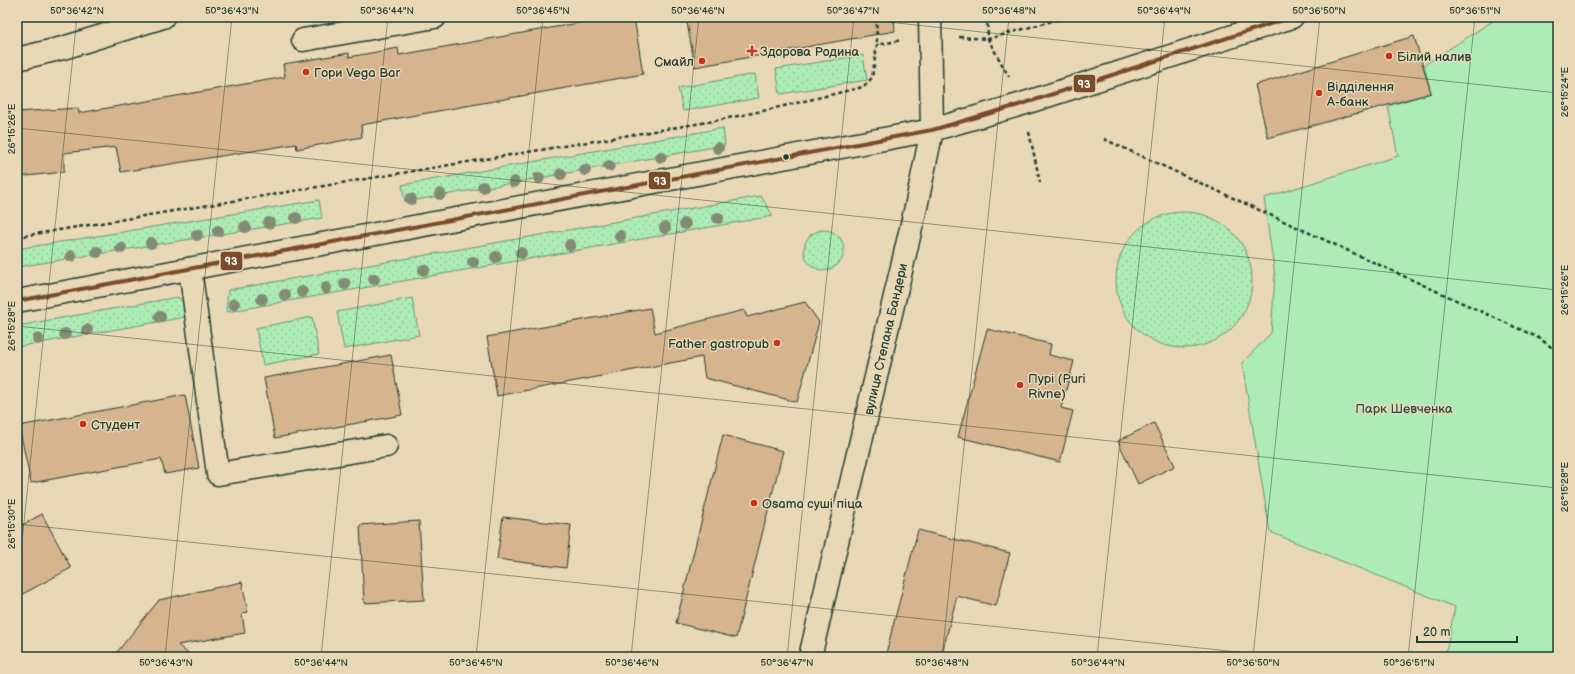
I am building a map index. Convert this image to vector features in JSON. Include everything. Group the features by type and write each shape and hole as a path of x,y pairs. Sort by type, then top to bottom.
{"main road":[{"path":"17,59 63,48 131,22 163,17"},
{"path":"303,40 435,17"},
{"path":"17,301 932,130 1022,104 1292,17"},
{"name":"вулиця Степана Бандери","path":"810,657 916,207 932,130 930,26"},
{"path":"190,269 218,474 386,446"}],"path":[{"path":"17,237 706,122 767,110 863,87 872,78 877,44 876,17"},
{"path":"987,17 988,39"},
{"path":"877,44 930,26 988,39 1066,17"},
{"path":"1104,139 1539,338 1558,352"}],"green space":[{"name":"Парк Шевченка","path":"1499,17 1558,17 1558,657 1445,657 1455,607 1270,532 1242,363 1271,333 1275,276 1264,198 1398,156 1388,106 1431,93 1424,65"},
{"path":"863,55 867,80 780,94 776,69"},
{"path":"755,74 759,98 683,111 678,88"},
{"path":"723,128 725,145 405,202 402,185"},
{"path":"761,196 773,216 226,312 228,290"},
{"path":"319,200 322,218 17,267 17,249"},
{"path":"1177,212 1191,212 1210,217 1222,223 1237,237 1247,254 1251,267 1251,293 1247,306 1241,318 1227,333 1222,337 1204,345 1191,348 1177,348 1158,343 1146,337 1131,323 1127,318 1119,300 1116,287 1116,273 1121,254 1127,242 1141,227 1146,223 1164,215"},
{"path":"820,230 828,230 835,233 841,239 844,250 841,261 835,267 828,270 820,270 813,267 807,261 804,254 804,246 807,239 813,233"},
{"path":"178,297 184,304 185,317 17,347 17,326"},
{"path":"412,298 419,335 344,349 337,312"},
{"path":"312,317 319,354 263,365 256,328"}],"building":[{"path":"612,17 634,17 643,74 361,125 362,137 297,149 296,144 121,172 116,147 64,153 64,172 17,177 17,112 78,108 79,113 285,77 283,64 349,53 349,57 398,48 399,55"},
{"path":"686,17 894,17 895,31 695,67"},
{"path":"1414,36 1431,93 1268,138 1255,85"},
{"path":"805,302 819,322 797,402 705,378 702,357 497,396 487,337 650,308 655,333 744,310 747,317"},
{"name":"Пурі (Puri Rivne)","path":"987,329 1051,344 1049,355 1074,361 1061,408 1073,411 1060,462 958,437"},
{"path":"391,355 402,415 275,438 264,378"},
{"path":"185,395 199,468 165,474 161,459 31,483 19,426"},
{"path":"1154,423 1175,466 1138,484 1118,441"},
{"path":"723,435 783,451 736,638 676,623"},
{"path":"42,514 71,568 17,597 17,528"},
{"path":"503,517 571,525 566,568 497,559"},
{"path":"419,521 424,600 364,603 360,525"},
{"path":"918,530 1010,553 996,606 957,596 941,657 885,657"},
{"path":"242,582 248,612 242,614 245,633 178,645 192,657 113,657 159,600"}],"transit line":[{"name":"93","path":"17,301 932,130 1022,104 1292,17"}],"place":[{"name":"Здорова Родина","path":"752,51"},
{"name":"Білий налив","path":"1389,56"},
{"name":"Смайл","path":"702,61"},
{"name":"Гори Vega Bar","path":"306,72"},
{"name":"Відділення А-банк","path":"1319,93"},
{"name":"Father gastropub","path":"777,343"},
{"name":"Пурі (Puri Rivne)","path":"1020,385"},
{"name":"Студент","path":"83,424"},
{"name":"Osama суші піца","path":"754,503"}]}
